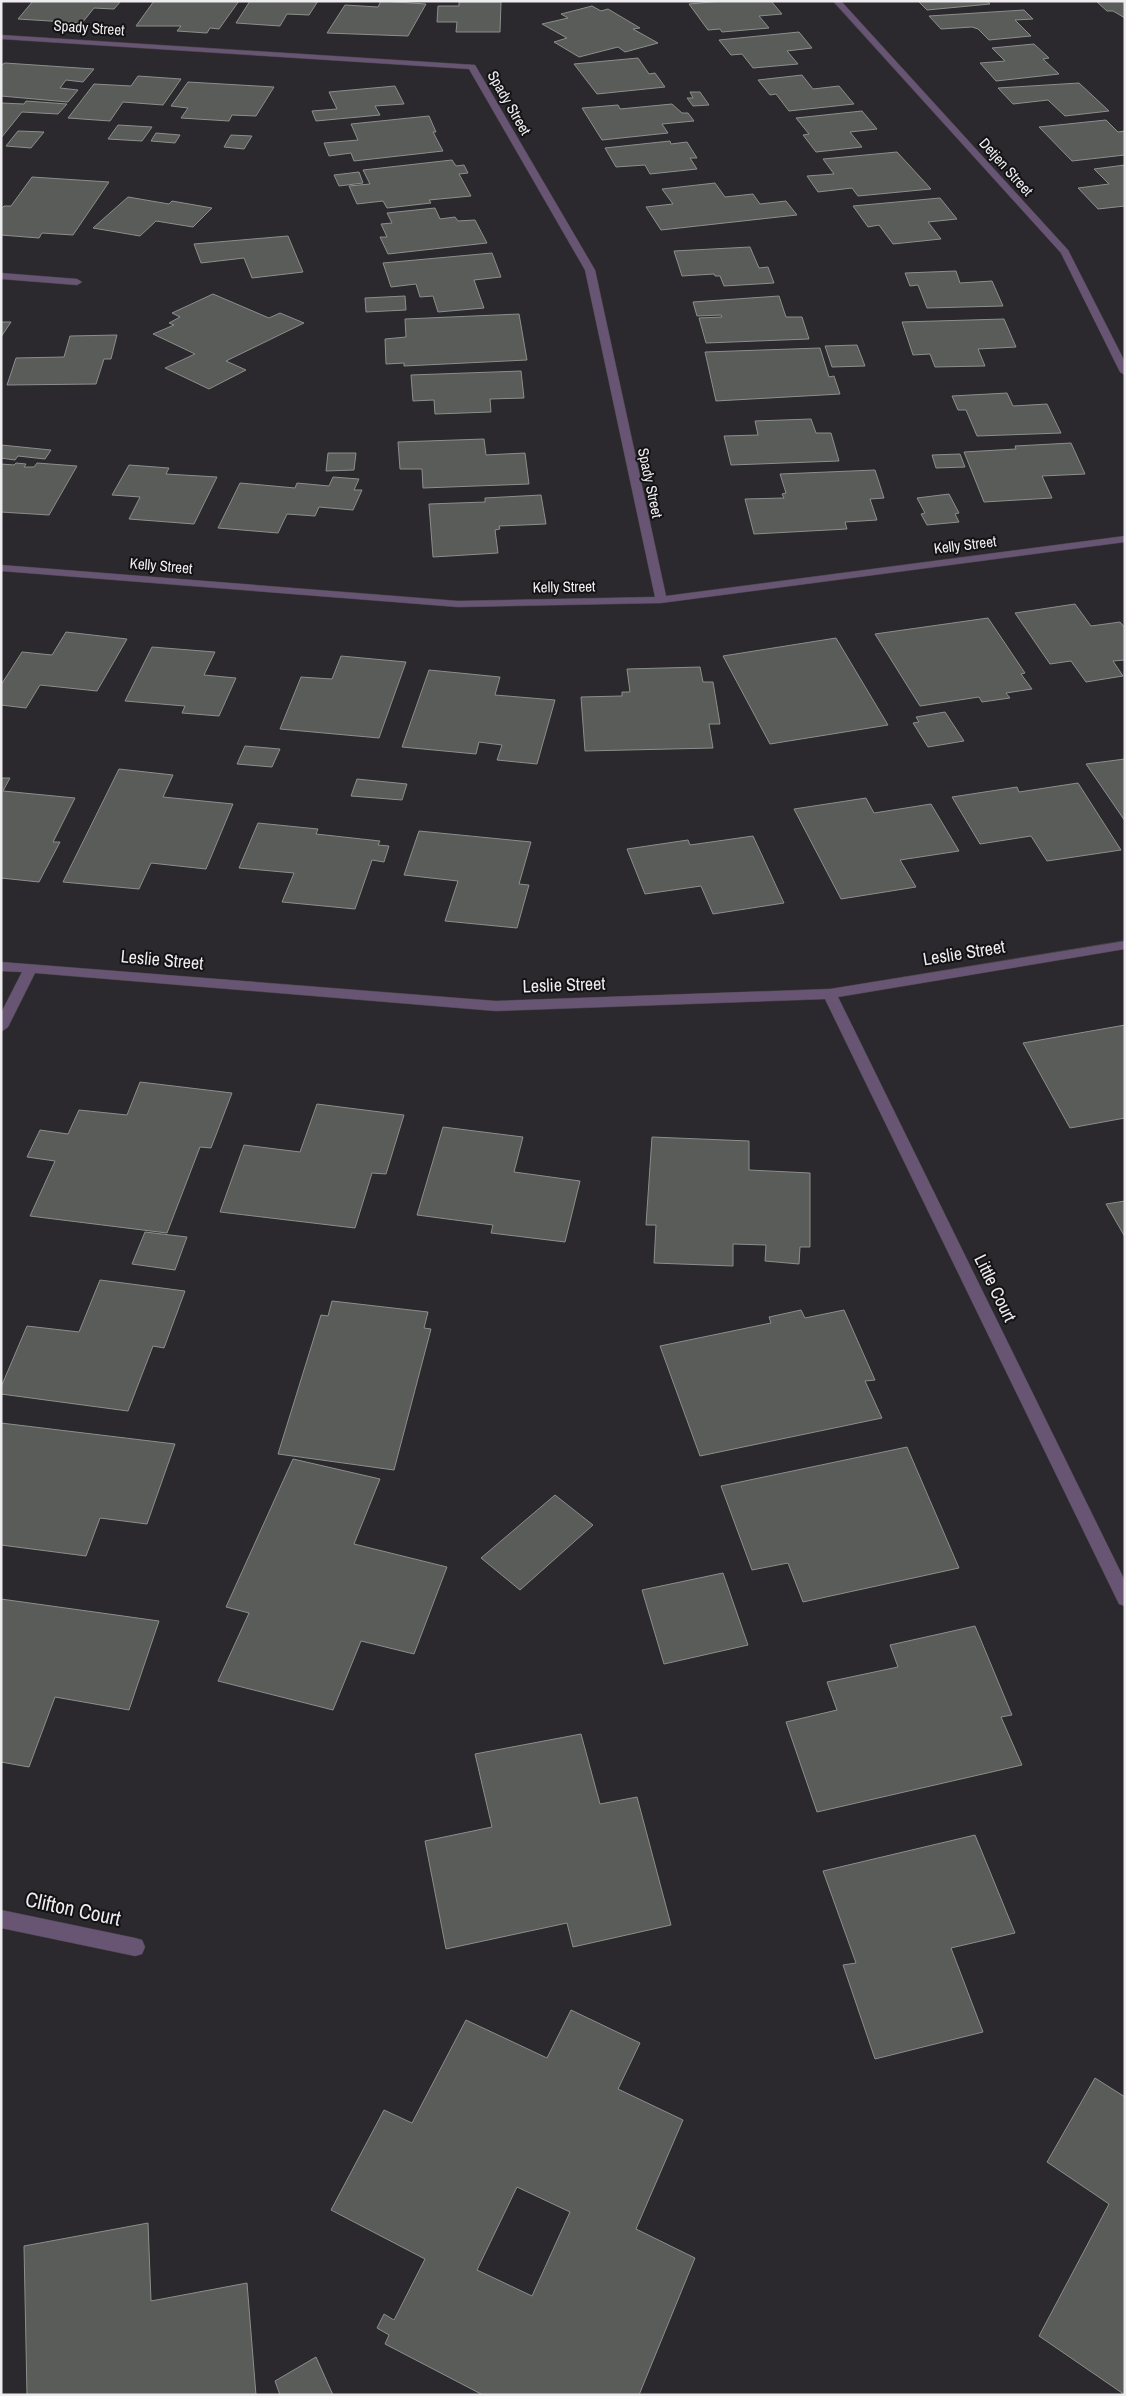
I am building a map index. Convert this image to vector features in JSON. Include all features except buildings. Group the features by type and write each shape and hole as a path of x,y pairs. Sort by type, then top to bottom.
{"street":[{"name":"Detjen Street","path":"837,1 1065,252 1125,372"},
{"name":"Spady Street","path":"1,37 472,67 590,270 661,600"},
{"path":"1,276 77,282"},
{"name":"Kelly Street","path":"1,568 458,604 661,600 1125,539"},
{"name":"Leslie Street","path":"1,966 496,1006 830,994 1125,946"},
{"path":"1,1028 30,969"},
{"name":"Little Court","path":"830,994 1125,1599"},
{"name":"Clifton Court","path":"1,1919 135,1947"}]}
